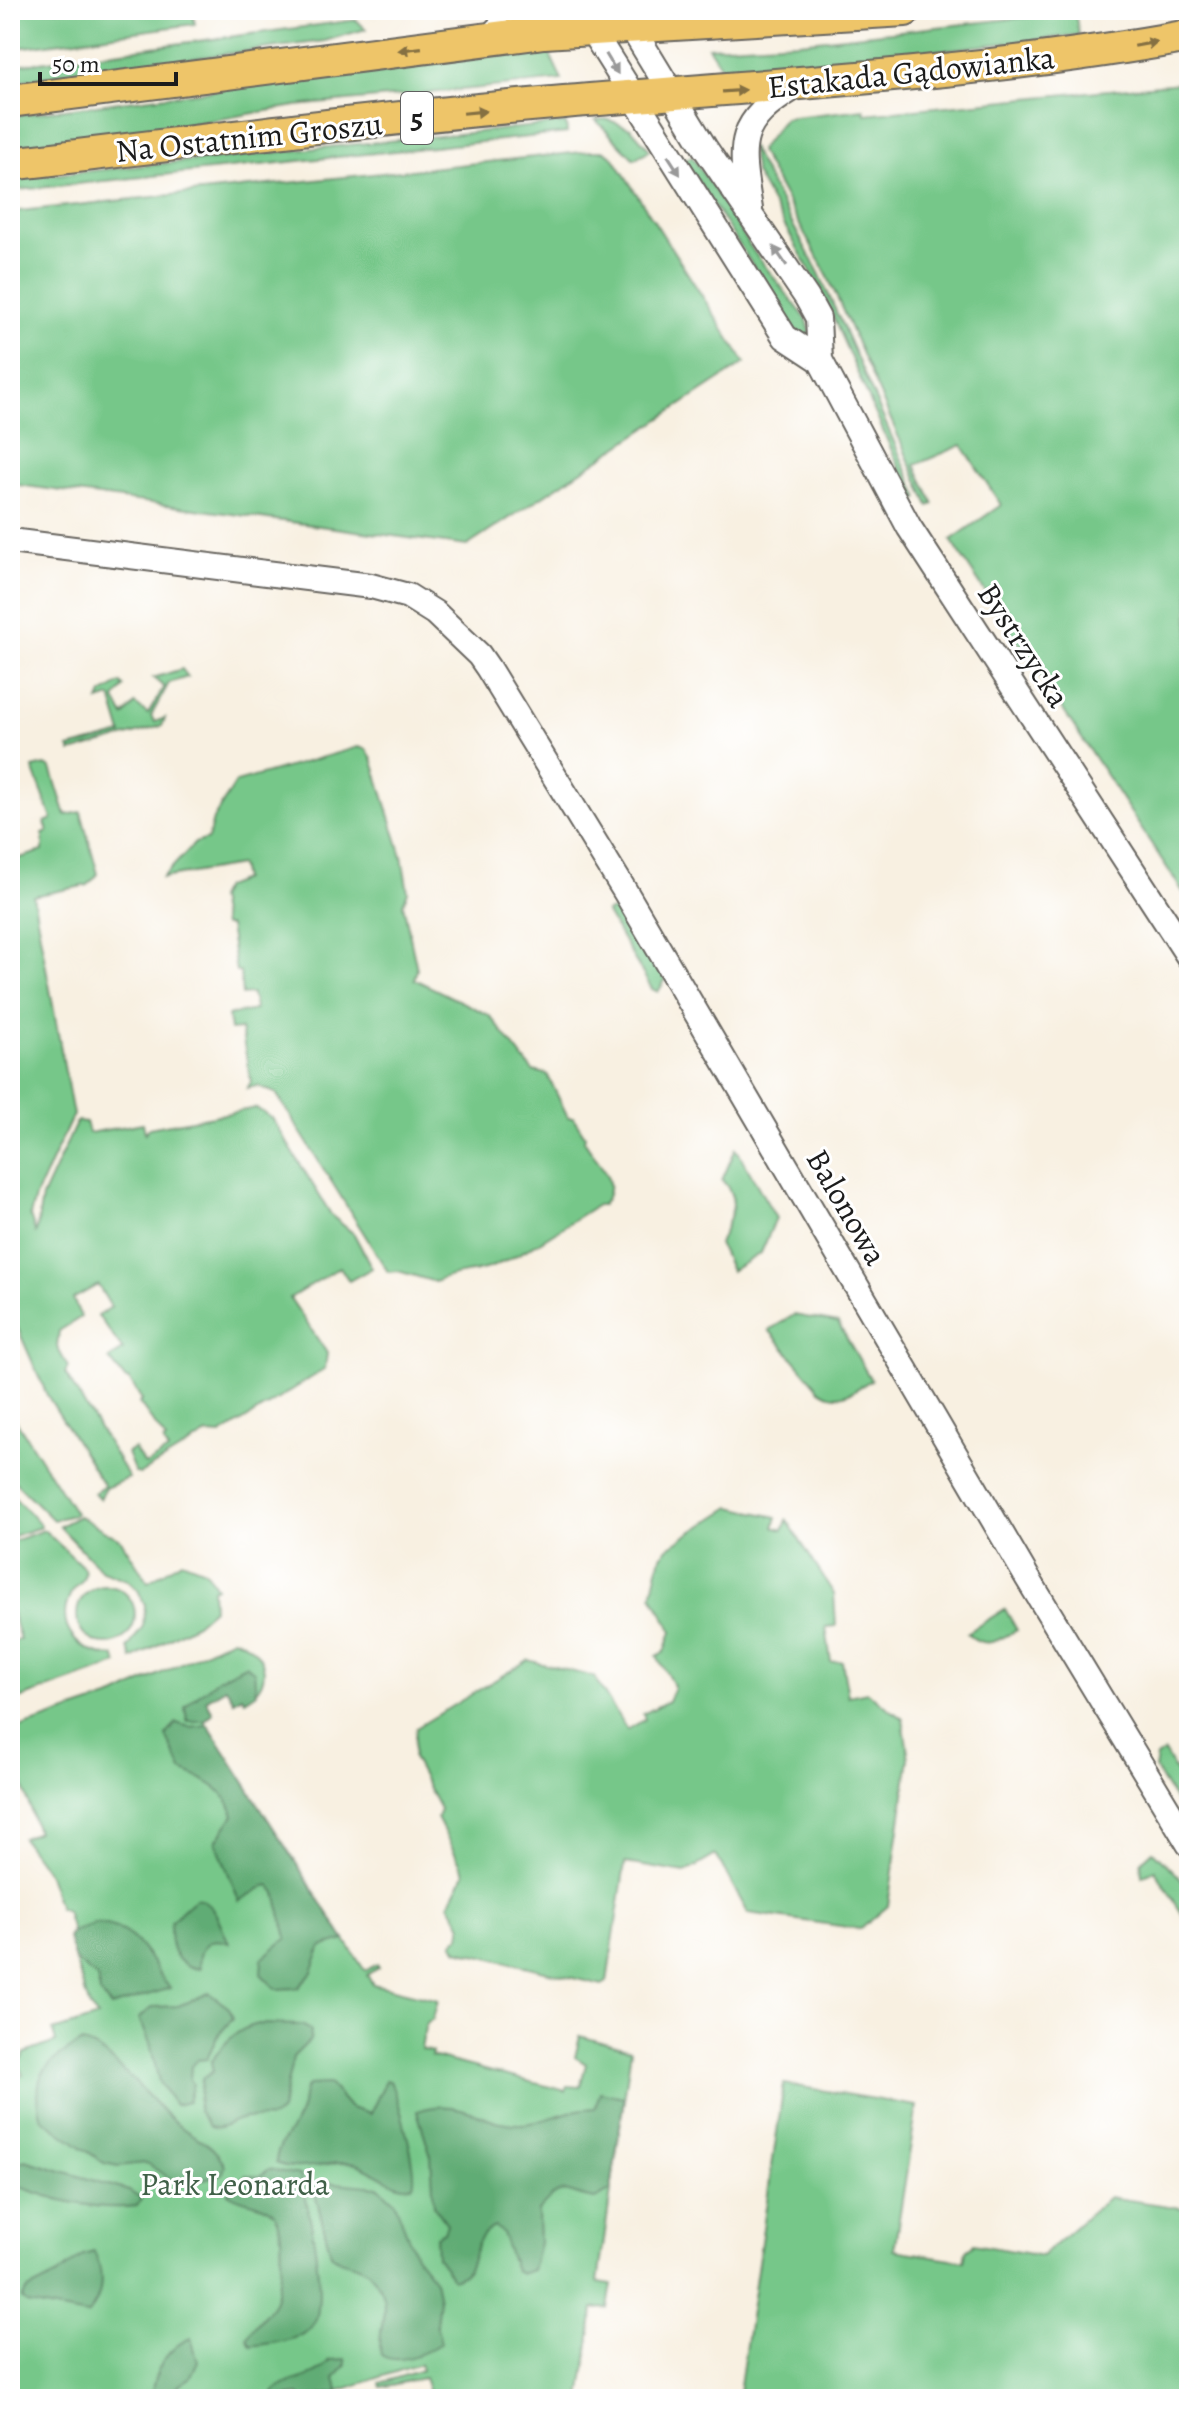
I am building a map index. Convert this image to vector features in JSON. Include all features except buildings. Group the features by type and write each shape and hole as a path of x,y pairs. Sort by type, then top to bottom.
{"main road":[{"name":"Estakada Gądowianka","path":"626,18 905,10"},
{"name":"Na Ostatnim Groszu","path":"10,101 488,39 585,20 626,18"},
{"name":"Estakada Gądowianka","path":"633,99 795,87 1103,52 1189,36"},
{"name":"Na Ostatnim Groszu","path":"10,164 545,104 633,99"}],"street":[{"path":"488,39 516,10"},
{"name":"Bystrzycka","path":"626,18 818,318 820,360 909,527 1189,957"},
{"name":"Bystrzycka","path":"585,20 785,337 820,360"},
{"path":"751,215 741,149 750,123 773,100 795,87"},
{"name":"Balonowa","path":"10,541 371,586 408,596 435,613 479,655 631,901 1040,1599 1189,1844"}],"green space":[{"path":"10,10 192,10 195,24 10,49"},
{"path":"1075,12 1079,35 726,74 708,47 799,42"},
{"path":"356,20 366,29 325,41 10,82 10,66"},
{"path":"547,48 562,80 296,106 156,130 10,147 10,116"},
{"path":"1189,82 1189,901 951,540 1001,505 962,445 915,465 934,504 929,506 827,275 759,150 785,118 864,109 865,114"},
{"path":"606,119 631,128 650,150 634,159 596,120"},
{"path":"566,123 567,133 10,191 10,179"},
{"path":"750,146 819,273 919,498 914,501 820,288 755,173"},
{"path":"605,151 613,157 745,363 467,546 10,484 10,212"},
{"path":"692,156 754,252 807,320 811,334 803,343 684,160"},
{"path":"182,669 188,677 169,683 151,716 155,722 165,718 162,726 71,752 69,748 122,734 111,697 99,701 102,694 121,683 124,687 115,699 124,716 135,704 148,714 164,687 153,678"},
{"path":"358,747 366,749 372,758 402,856 408,892 403,904 417,969 414,979 489,1015 533,1071 547,1074 568,1117 573,1117 608,1180 609,1188 602,1205 597,1205 533,1246 494,1266 435,1282 398,1271 388,1272 276,1093 257,1086 247,1088 251,1082 241,1029 230,1030 228,1015 255,1010 252,994 242,995 229,926 223,926 218,898 224,887 243,880 240,865 162,878 195,843 208,839 213,819 236,782"},
{"path":"45,765 51,768 66,815 81,812 98,874 88,885 33,896 73,1115 35,1197 30,1216 36,1234 42,1197 77,1121 86,1122 89,1133 143,1123 145,1133 149,1128 256,1108 272,1118 332,1216 354,1234 372,1268 349,1281 340,1267 290,1298 327,1353 325,1369 221,1435 207,1434 140,1474 135,1473 127,1453 134,1449 145,1465 168,1451 163,1442 166,1440 139,1403 142,1400 129,1379 126,1380 109,1359 123,1350 98,1316 111,1307 98,1285 73,1299 81,1317 59,1331 57,1347 68,1367 65,1373 129,1478 105,1488 100,1499 94,1493 104,1486 47,1395 10,1311 10,853 13,860 43,851 43,834 48,832 45,822 52,819 33,768"},
{"path":"614,910 627,914 666,979 658,992 652,989 606,912"},
{"path":"736,1148 776,1218 761,1253 731,1271 719,1244 733,1203 722,1180"},
{"path":"794,1315 838,1323 871,1380 840,1396 820,1390 769,1330"},
{"path":"10,1411 75,1513 73,1515 53,1520 10,1477"},
{"path":"10,1493 40,1524 41,1527 10,1537"},
{"path":"731,1507 777,1517 774,1527 783,1530 787,1520 834,1594 836,1626 826,1627 831,1662 842,1661 848,1696 867,1692 903,1719 909,1759 888,1906 861,1929 748,1913 716,1855 685,1873 625,1863 607,1982 602,1985 458,1950 453,1943 460,1936 462,1925 449,1904 465,1873 437,1818 440,1809 413,1758 416,1728 528,1660 594,1677 627,1730 645,1719 643,1714 668,1701 674,1687 657,1656 665,1652 672,1631 652,1595 661,1556 670,1546"},
{"path":"79,1516 121,1540 148,1582 182,1561 205,1570 216,1587 212,1589 213,1609 196,1624 132,1659 128,1648 143,1626 145,1605 138,1590 127,1580 102,1571 59,1526"},
{"path":"44,1530 84,1568 82,1580 70,1595 66,1608 68,1629 81,1645 102,1655 114,1656 118,1664 10,1702 10,1643 20,1639 10,1608 10,1542"},
{"path":"106,1586 117,1588 126,1595 133,1604 133,1626 126,1635 117,1642 106,1644 95,1642 86,1635 79,1626 77,1615 79,1604 86,1595 95,1588"},
{"path":"1005,1609 1017,1630 986,1643 967,1633"},
{"name":"Park Leonarda","path":"232,1638 252,1648 263,1664 264,1674 255,1692 245,1700 242,1696 234,1701 226,1688 206,1700 213,1713 205,1721 365,1971 377,1964 379,1967 367,1975 373,1984 438,2000 433,2019 426,2023 421,2049 432,2052 431,2056 566,2091 567,2086 580,2087 586,2064 575,2057 580,2036 631,2050 598,2282 612,2284 608,2308 594,2309 581,2399 431,2399 424,2378 381,2387 380,2383 422,2370 420,2364 314,2399 302,2399 299,2395 283,2399 10,2399 10,2080 23,2075 19,2063 25,2053 56,2042 53,2031 98,2017 90,2008 68,1938 72,1931 66,1911 59,1908 47,1872 22,1838 37,1832 17,1765 10,1766 10,1731 115,1696"},
{"path":"245,1665 254,1671 256,1693 245,1700 242,1696 234,1701 226,1688 206,1700 213,1713 205,1721 187,1721 185,1707 189,1703 219,1678"},
{"path":"176,1723 190,1727 208,1725 345,1940 321,1947 312,1972 298,1988 276,1989 261,1974 262,1959 287,1938 276,1893 270,1885 265,1886 239,1901 216,1841 234,1815 231,1806 214,1786 182,1770 166,1736"},
{"path":"1164,1752 1189,1794 1189,1823 1155,1769 1157,1757"},
{"path":"1153,1851 1186,1888 1189,1925 1155,1870 1142,1876 1141,1862"},
{"path":"196,1898 213,1909 229,1943 215,1940 206,1945 200,1955 200,1969 178,1958 170,1938 171,1921"},
{"path":"96,1923 111,1926 133,1938 170,1988 111,2007 100,1993 97,1977 75,1961 68,1938 72,1932"},
{"path":"209,1993 229,2008 233,2018 216,2038 207,2059 197,2060 191,2066 190,2079 193,2084 188,2102 175,2105 159,2082 150,2043 139,2018 153,2007 178,2006"},
{"path":"259,2024 303,2025 311,2031 310,2040 293,2057 281,2111 268,2118 245,2118 219,2127 209,2126 198,2111 202,2079 213,2071 211,2062 226,2043 237,2033"},
{"path":"81,2043 104,2054 177,2124 215,2151 225,2165 223,2174 180,2185 146,2163 118,2166 104,2163 42,2119 38,2092 44,2072 58,2057"},
{"path":"386,2080 390,2081 394,2090 407,2134 413,2185 400,2185 356,2164 295,2167 276,2163 279,2149 298,2117 308,2085 329,2084 350,2108 370,2114"},
{"path":"784,2084 917,2106 894,2250 964,2261 966,2250 974,2244 1042,2256 1109,2197 1189,2209 1189,2399 738,2399"},
{"path":"600,2092 624,2097 611,2190 595,2199 559,2192 547,2201 538,2211 539,2243 532,2270 521,2274 515,2271 502,2233 495,2227 480,2239 467,2269 453,2279 437,2257 436,2236 444,2232 447,2224 434,2206 431,2156 417,2111 447,2107 495,2121 531,2123 595,2108"},
{"path":"25,2160 129,2191 141,2199 137,2206 106,2207 60,2200 15,2185 11,2172"},
{"path":"269,2169 300,2175 315,2250 318,2311 314,2323 302,2334 251,2346 247,2339 276,2296 281,2257 280,2230 277,2219 268,2208 228,2193 246,2175 259,2177"},
{"path":"324,2182 379,2187 395,2202 415,2255 435,2280 439,2299 436,2325 441,2343 403,2359 381,2355 382,2294 369,2272 331,2254 314,2190"},
{"path":"94,2252 100,2268 101,2285 97,2301 87,2315 28,2304 22,2299 26,2291 58,2275 83,2255"},
{"path":"191,2338 198,2361 190,2378 158,2399 152,2395 153,2387 163,2361 176,2347"},
{"path":"345,2359 346,2364 335,2379 339,2392 302,2399 299,2395 270,2399 282,2386 316,2373 330,2360"}]}
